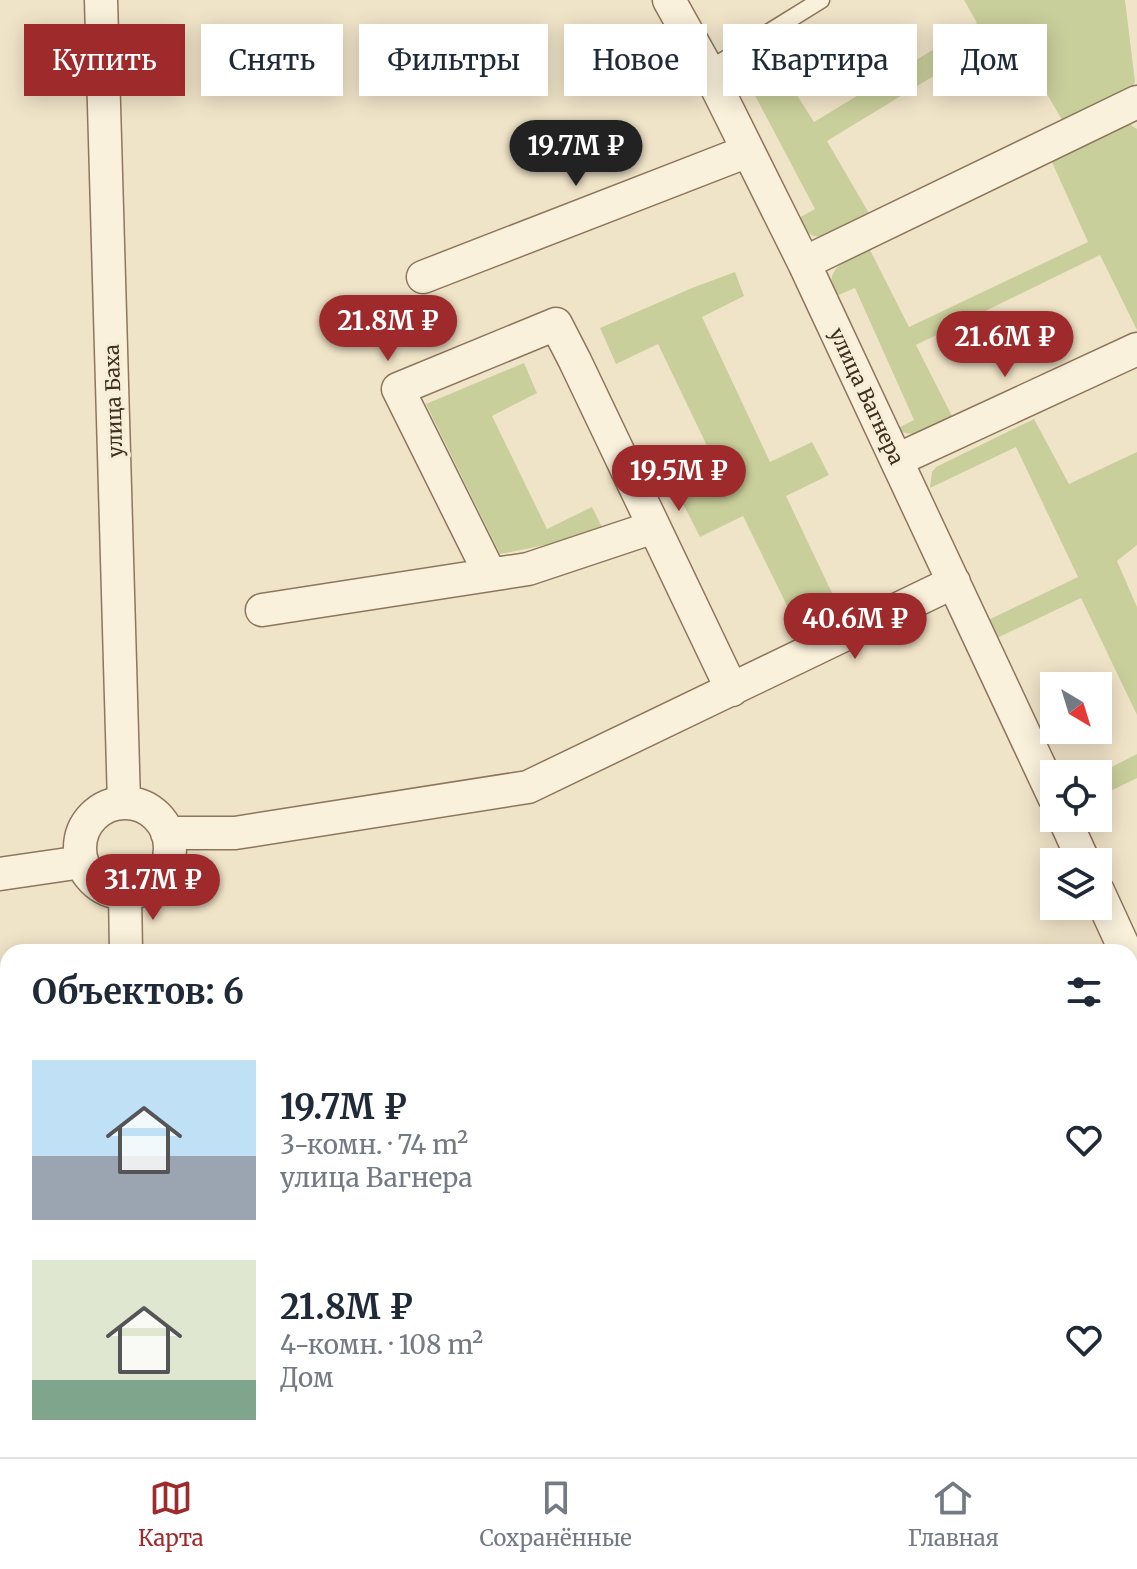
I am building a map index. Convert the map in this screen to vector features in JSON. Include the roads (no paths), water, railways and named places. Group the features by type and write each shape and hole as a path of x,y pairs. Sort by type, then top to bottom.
{"street":[{"name":"улица Баха","path":"101,0 124,803"},
{"name":"улица Вагнера","path":"669,0 708,70 804,263 1040,767"},
{"path":"804,263 1137,102"},
{"path":"423,277 748,151"},
{"path":"490,574 398,389 556,324 732,690"},
{"path":"897,460 1137,349"},
{"path":"262,610 528,569 654,527"},
{"path":"167,833 235,833 528,787 954,582"},
{"path":"110,805 138,805 151,811 167,833 170,847 168,861 151,884 139,890 125,893 111,891 88,875 82,862 82,835 88,822 110,805"},
{"path":"0,874 82,862"},
{"path":"125,893 126,944"},
{"path":"1111,920 1122,944"}],"lane":[{"path":"708,70 821,0"}]}
